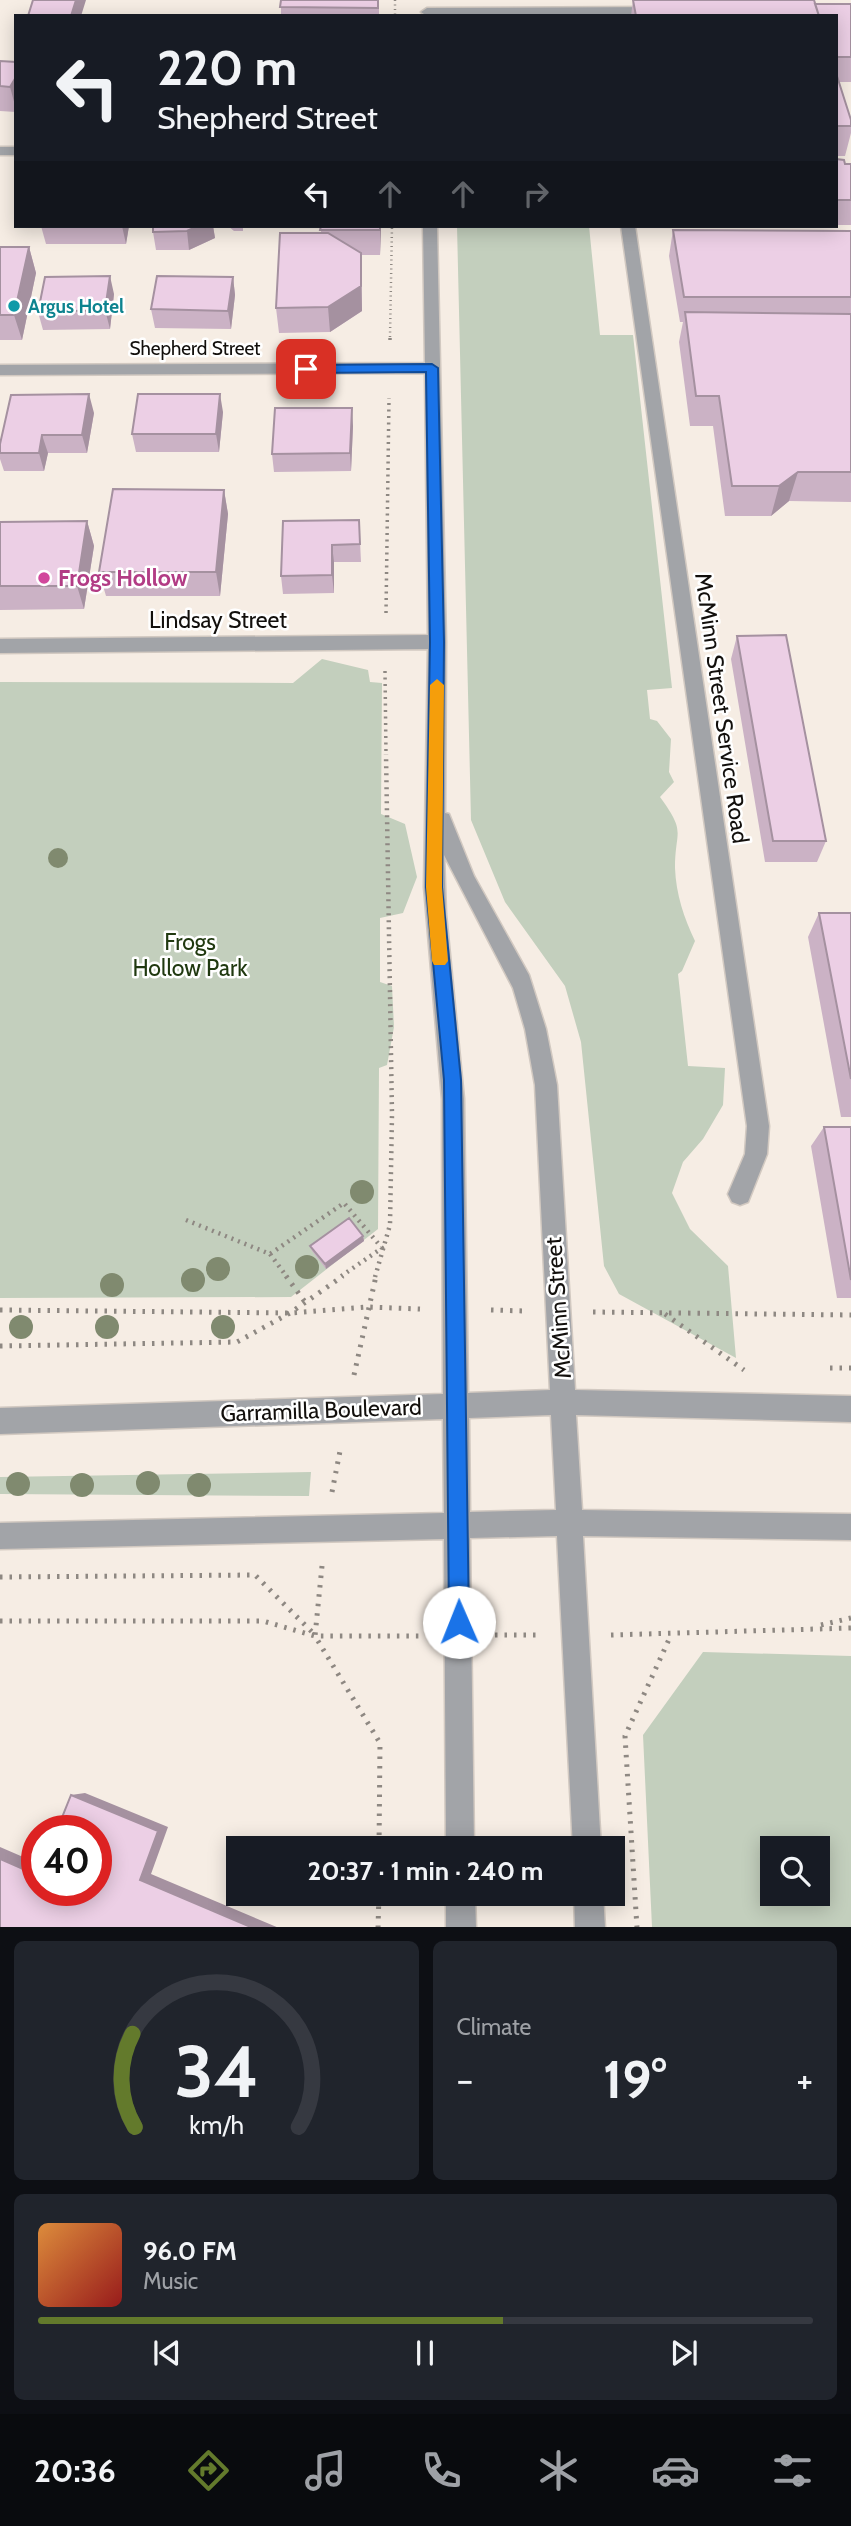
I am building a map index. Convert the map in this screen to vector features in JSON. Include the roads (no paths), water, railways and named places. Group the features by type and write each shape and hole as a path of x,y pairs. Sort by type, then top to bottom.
{"street":[{"path":"427,9 677,11"},
{"name":"McMinn Street","path":"430,228 437,642 434,887 435,921 452,1062 458,1405 460,1836"},
{"name":"McMinn Street Service Road","path":"628,228 758,1126 756,1154 740,1194"},
{"name":"Shepherd Street","path":"0,370 432,368"},
{"name":"Lindsay Street","path":"0,646 437,642"},
{"name":"McMinn Street","path":"437,791 446,836 469,886 517,974 532,1014 546,1085 556,1310 565,1402 586,1836"},
{"name":"Garramilla Boulevard","path":"0,1422 565,1402 851,1409"},
{"path":"0,1536 571,1523 851,1527"},
{"path":"461,1906 461,1927"},
{"path":"589,1906 590,1927"}],"place":[{"name":"Argus Hotel","path":"14,306"},
{"name":"Frogs Hollow","path":"44,578"}],"park label":[{"name":"Frogs Hollow Park","path":"190,955"}]}
